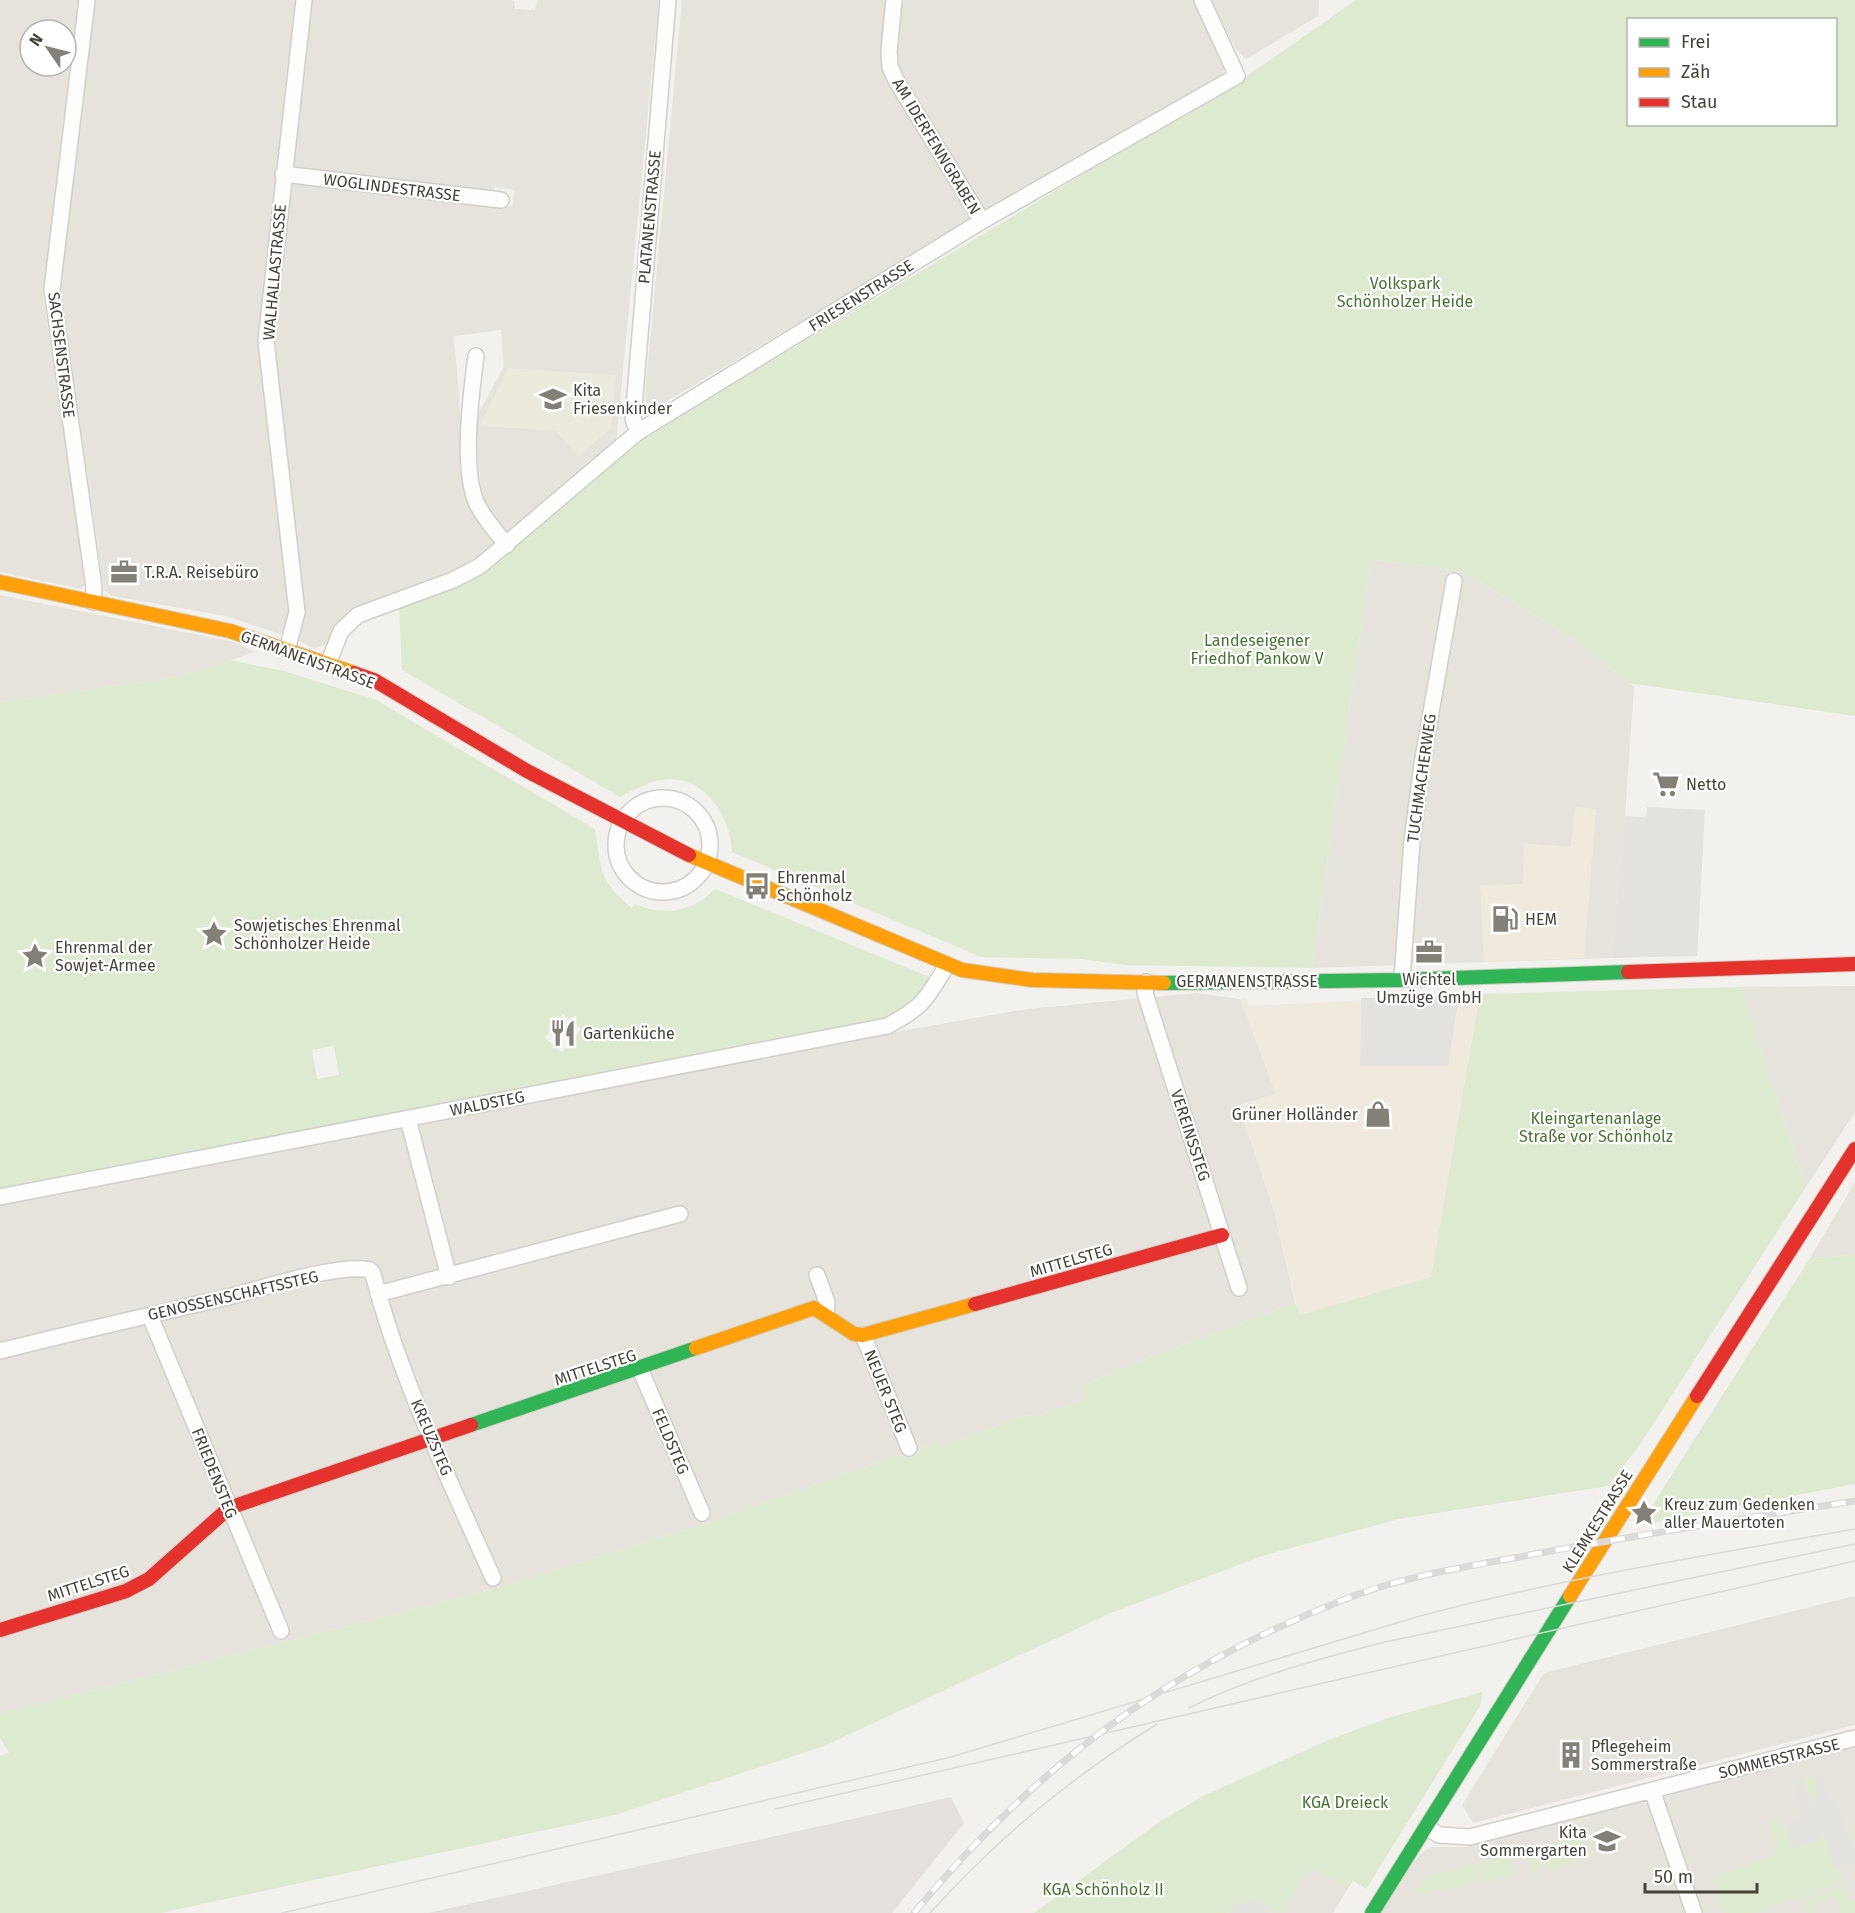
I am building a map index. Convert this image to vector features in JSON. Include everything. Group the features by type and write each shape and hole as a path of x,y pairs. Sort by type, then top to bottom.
{"street":[{"name":"SACHSENSTRASSE","path":"87,0 52,289 94,586 93,602"},
{"name":"WALHALLASTRASSE","path":"287,650 297,612 266,341 304,0"},
{"name":"PLATANENSTRASSE","path":"638,432 633,419 668,0"},
{"name":"AM IDERFENNGRABEN","path":"894,0 890,67 982,221"},
{"name":"FRIESENSTRASSE","path":"328,664 341,631 358,615 453,579 480,566 638,432 982,221 1237,76 1202,0"},
{"name":"WOGLINDESTRASSE","path":"283,174 501,200"},
{"path":"476,356 468,417 471,484 476,501 486,520 507,545"},
{"name":"TUCHMACHERWEG","path":"1402,978 1412,841 1433,698 1454,581"},
{"name":"GERMANENSTRASSE","path":"0,582 230,631 374,680 527,771 706,864 947,965 1005,979 1146,982 1402,978 1855,964"},
{"path":"663,798 690,806 700,815 708,833 710,852 706,864 693,881 676,891 648,890 636,884 621,866 616,844 622,822 629,812 650,800 663,798"},
{"name":"WALDSTEG","path":"0,1197 887,1026 905,1017 928,999 947,965"},
{"name":"VEREINSSTEG","path":"1146,982 1145,993 1239,1288"},
{"path":"408,1119 449,1277"},
{"name":"KLEMKESTRASSE","path":"1372,1913 1480,1736 1855,1149"},
{"path":"378,1294 680,1214"},
{"name":"MITTELSTEG","path":"863,1335 1222,1235"},
{"name":"GENOSSENSCHAFTSSTEG","path":"0,1351 113,1322 150,1316 344,1270 370,1270 378,1294"},
{"path":"817,1275 827,1302 826,1314 854,1334 863,1335"},
{"name":"KREUZSTEG","path":"378,1294 380,1308 430,1437 493,1578"},
{"name":"MITTELSTEG","path":"0,1630 126,1591 149,1579 229,1508 430,1437 640,1370 814,1308 826,1314"},
{"name":"FRIEDENSTEG","path":"150,1316 281,1630"},
{"name":"NEUER STEG","path":"863,1335 909,1448"},
{"name":"FELDSTEG","path":"640,1370 702,1513"},
{"name":"SOMMERSTRASSE","path":"1426,1827 1439,1835 1470,1837 1855,1738"},
{"path":"1652,1790 1694,1913"}],"shaded area":[{"path":"0,0 78,0 76,18 18,18 18,78 69,78 43,295 87,580 82,588 0,572"},
{"path":"95,0 301,0 260,339 290,615 285,631 280,634 226,616 112,596 104,590 60,282"},
{"path":"312,0 510,0 514,1 515,9 535,10 537,0 659,0 616,442 509,535 504,532 496,525 482,498 474,422 504,366 501,330 454,336 467,495 479,522 496,544 484,557 332,633 328,643 315,649 295,639 270,337 291,181 512,206 515,190 495,187 494,192 293,169"},
{"path":"682,0 886,0 881,50 884,72 973,215 972,220 654,409 646,405 645,396"},
{"path":"900,0 1193,0 1225,63 1225,69 1219,78 987,211 982,208 898,67 895,54"},
{"path":"1211,0 1319,0 1318,16 1246,59 1235,48"},
{"name":"Kita Friesenkinder","path":"508,368 616,375 611,429 578,457 556,431 480,426"},
{"path":"1371,559 1463,572 1573,638 1634,687 1625,816 1611,958 1312,968"},
{"path":"0,595 234,642 255,652 183,676 0,702"},
{"path":"1575,807 1596,809 1584,958 1484,962 1480,885 1523,884 1524,843 1571,847"},
{"path":"1647,807 1705,810 1697,956 1611,958 1625,816 1646,817"},
{"path":"1855,986 1855,1112 1806,1187 1741,987"},
{"path":"1196,993 1240,999 1276,1094 1239,1105 1275,1214 1295,1303 1150,1357 1082,1386 1085,1399 1036,1417 1025,1415 944,1446 938,1441 698,1526 486,1591 0,1714 0,1203 912,1029 1027,1009"},
{"path":"1480,994 1432,1277 1299,1316 1275,1214 1238,1105 1276,1094 1240,999 1246,998 1249,1006"},
{"path":"1459,997 1448,1066 1360,1066 1361,998"},
{"path":"1855,1182 1855,1255 1810,1258 1844,1201"},
{"path":"1855,1596 1855,1725 1473,1823 1462,1805 1544,1673"},
{"path":"1855,1745 1855,1913 1701,1913 1663,1797"},
{"path":"1819,1773 1830,1798 1835,1801 1855,1850 1855,1861 1836,1869 1812,1802 1819,1792 1813,1775"},
{"path":"1802,1778 1823,1838 1792,1849 1785,1822 1793,1823 1793,1820 1802,1818 1803,1820 1793,1780"},
{"path":"951,1797 964,1823 892,1913 428,1913"},
{"path":"1641,1801 1649,1805 1687,1913 1376,1913 1422,1852 1431,1847 1467,1847"},
{"path":"1329,1864 1353,1880 1333,1913 1184,1913"},
{"path":"1250,1898 1272,1908 1269,1913 1230,1913 1235,1902 1244,1905"}],"green space":[{"name":"Volkspark Schönholzer Heide","path":"1356,0 1855,0 1855,716 1629,683 1573,638 1463,572 1371,559 1312,968 1126,965 1082,959 981,957 732,852 731,839 722,814 714,802 694,785 682,780 655,781 620,797 402,670 399,606 468,581 487,570 632,444 1244,78"},
{"path":"229,660 284,671 376,700 595,829 603,873 607,882 632,908 635,904 656,910 677,910 697,903 715,889 932,978 919,998 880,1022 0,1191 0,702 183,676","holes":["563,1014 581,1029 562,1052 545,1038","334,1046 339,1075 317,1079 312,1050"]},
{"name":"Kleingartenanlage Straße vor Schönholz","path":"1741,987 1806,1187 1639,1446 1608,1486 1399,1519 1262,1556 1111,1613 824,1746 615,1815 161,1913 0,1913 0,1756 9,1753 0,1738 0,1714 486,1591 698,1526 938,1441 944,1446 1025,1415 1036,1417 1085,1399 1082,1386 1150,1357 1295,1303 1300,1315 1431,1277 1480,994"},
{"path":"1855,1255 1855,1484 1640,1525 1810,1258"},
{"name":"KGA Dreieck","path":"1482,1692 1480,1706 1366,1889 1353,1881 1348,1889 1315,1869 1307,1872 1282,1913 1235,1902 1230,1913 1034,1913 1158,1823 1203,1796 1331,1739 1388,1718"},
{"path":"1813,1775 1819,1792 1812,1802 1835,1868 1839,1868 1842,1882 1755,1913 1725,1913 1712,1878 1776,1855 1769,1822 1778,1820 1779,1826 1785,1825 1792,1849 1822,1838 1802,1778"},
{"path":"1579,1836 1585,1856 1573,1859 1574,1864 1550,1870 1548,1865 1536,1868 1539,1876 1535,1878 1526,1851"},
{"path":"1510,1855 1516,1876 1484,1882 1478,1863"},
{"path":"1475,1864 1479,1883 1414,1894 1425,1877"},
{"path":"1844,1886 1847,1895 1855,1903 1855,1913 1839,1913 1833,1896 1812,1904 1815,1913 1808,1913 1804,1900"}],"tram line":[{"path":"282,1913 951,1757 1420,1616 1474,1602 1636,1568 1855,1529"},
{"path":"1189,1708 1261,1678 1385,1642 1855,1544"},
{"path":"775,1809 1855,1561"},
{"path":"930,1913 982,1859 1037,1810 1065,1787 1157,1724"}],"railway":[{"path":"914,1913 960,1860 1007,1812 1056,1768 1107,1728 1161,1691 1218,1658 1278,1628 1365,1592 1435,1573 1733,1520 1855,1501"}],"traffic: fast":[{"path":"1164,983 1399,980 1628,972"},
{"path":"471,1425 696,1348"},
{"path":"1372,1913 1570,1596"}],"traffic: slow":[{"path":"0,582 230,631 354,673"},
{"path":"689,855 962,970 1032,980 1164,983"},
{"path":"696,1348 814,1308 854,1334 863,1335 975,1304"},
{"path":"1570,1596 1697,1396"}],"traffic: jam":[{"path":"354,673 374,680 527,771 689,855"},
{"path":"1628,972 1855,964"},
{"path":"1697,1396 1855,1149"},
{"path":"975,1304 1222,1235"},
{"path":"0,1630 126,1591 149,1579 229,1508 471,1425"}],"place":[{"name":"Kita Friesenkinder","path":"553,399"},
{"name":"T.R.A. Reisebüro","path":"124,572"},
{"name":"Netto","path":"1666,784"},
{"name":"Ehrenmal Schönholz","path":"757,886"},
{"name":"HEM","path":"1505,919"},
{"name":"Sowjetisches Ehrenmal Schönholzer Heide","path":"214,934"},
{"name":"Wichtel Umzüge GmbH","path":"1429,952"},
{"name":"Ehrenmal der Sowjet-Armee","path":"35,956"},
{"name":"Gartenküche","path":"563,1033"},
{"name":"Grüner Holländer","path":"1378,1114"},
{"name":"Kreuz zum Gedenken aller Mauertoten","path":"1644,1513"},
{"name":"Pflegeheim Sommerstraße","path":"1571,1755"},
{"name":"Kita Sommergarten","path":"1607,1841"}],"park label":[{"name":"Landeseigener Friedhof Pankow V","path":"1257,649"},
{"name":"KGA Schönholz II","path":"1103,1889"}]}
